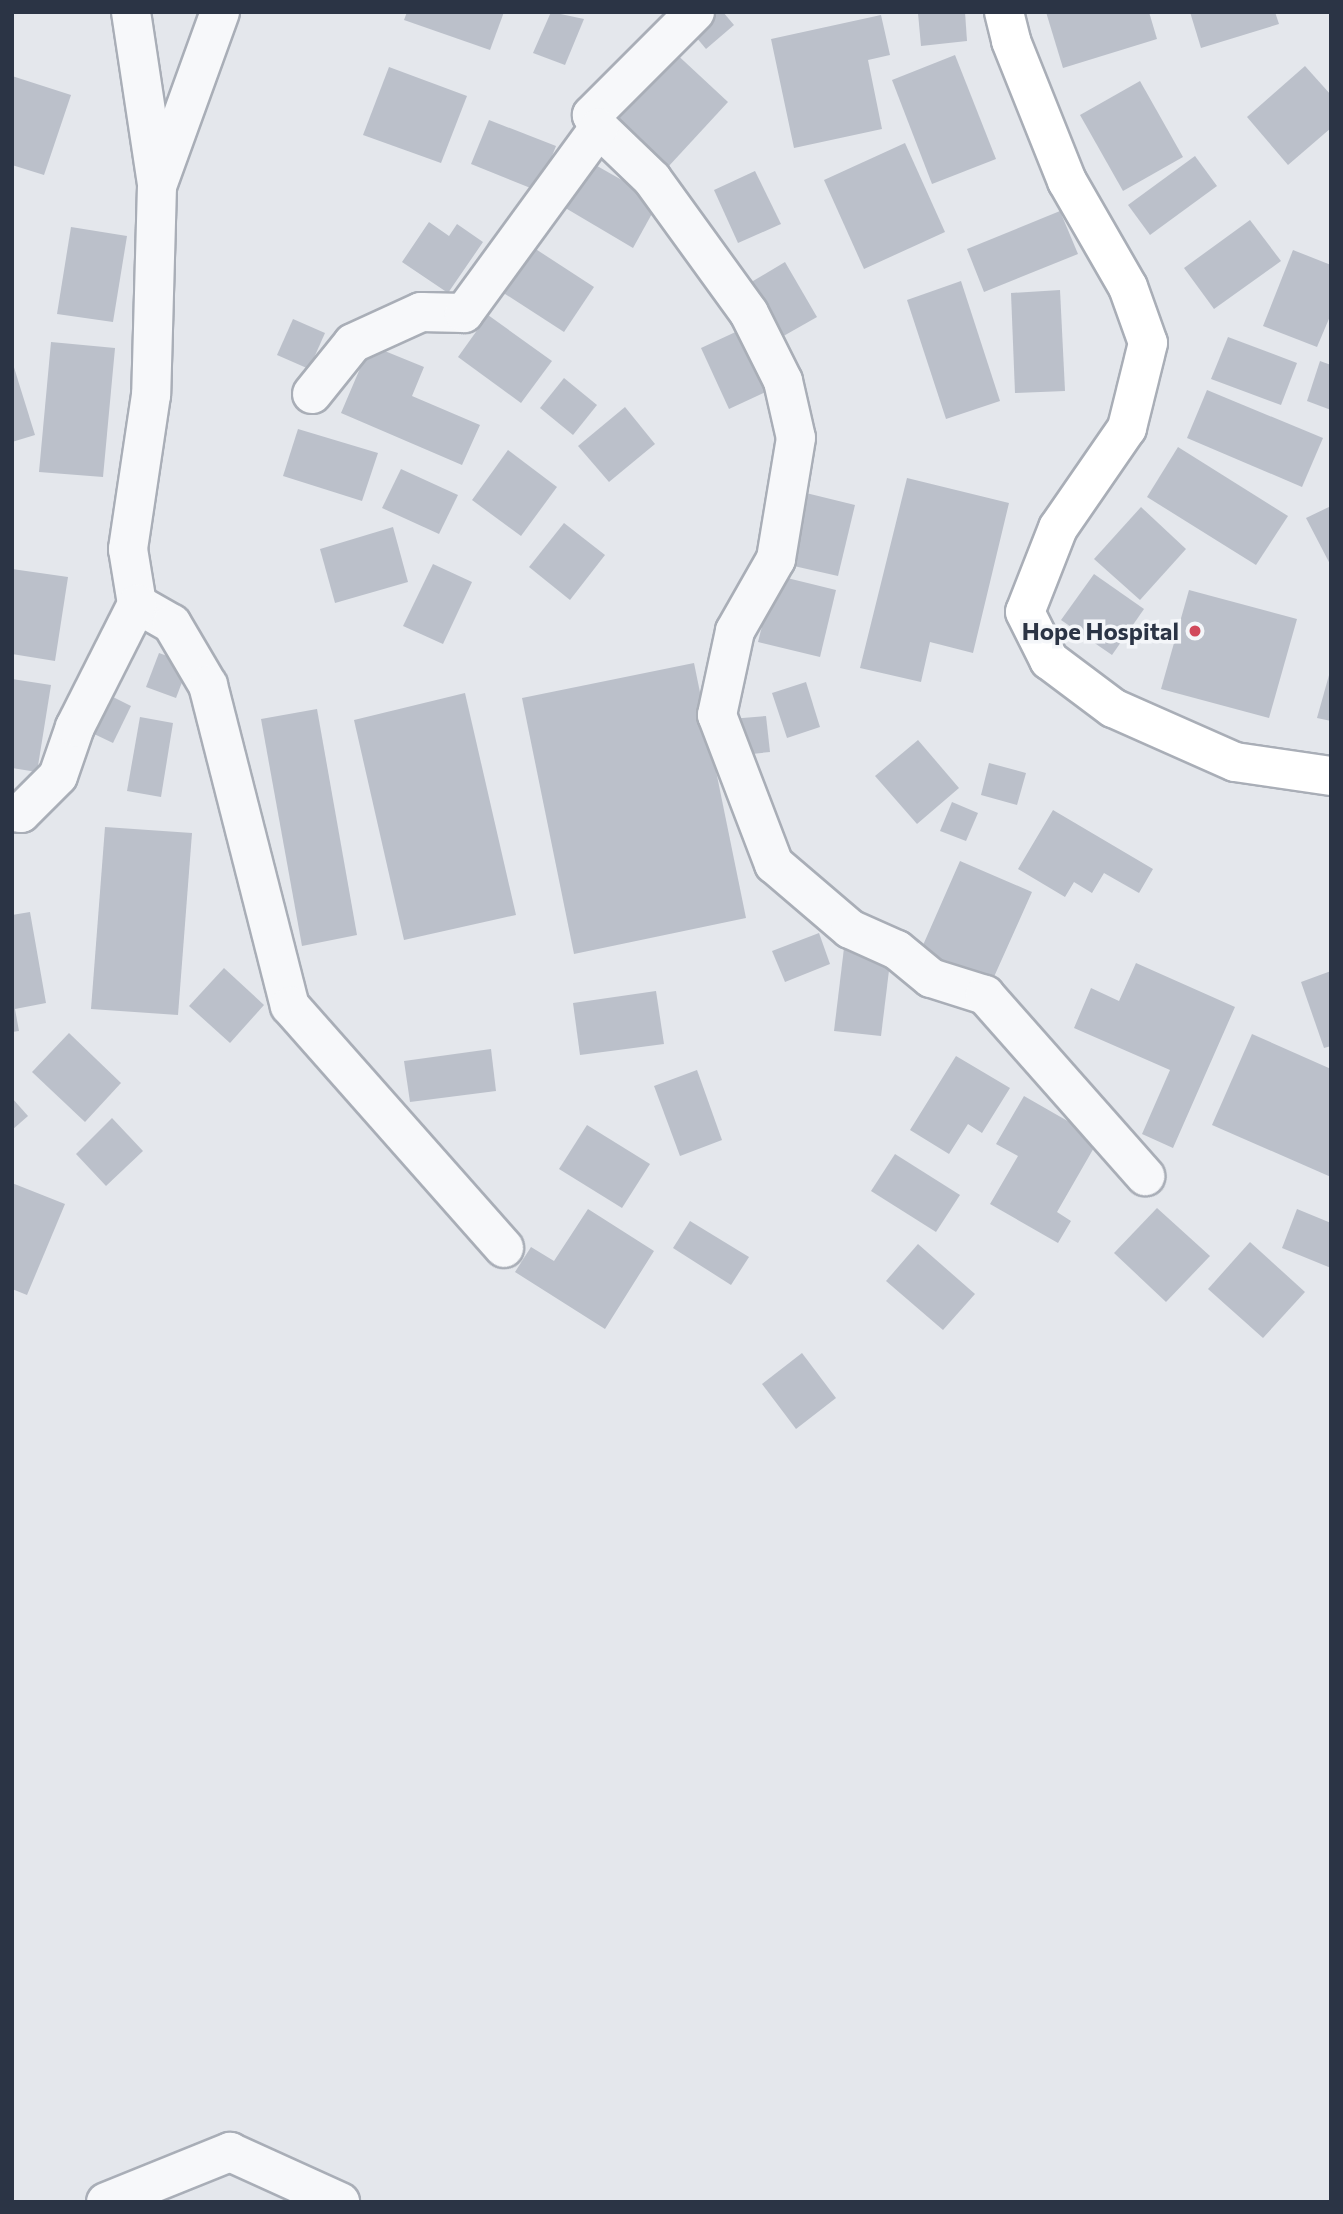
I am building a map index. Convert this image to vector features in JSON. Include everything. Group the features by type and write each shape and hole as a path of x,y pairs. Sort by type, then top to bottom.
{"main road":[{"path":"1004,12 1068,181 1128,287 1149,343 1127,428 1058,528 1025,612 1049,660 1113,708 1235,762 1331,776"}],"street":[{"path":"12,812 22,813 58,776 75,727 137,604 128,550 151,395 157,186 131,12"},
{"path":"157,186 220,12"},
{"path":"695,12 592,115 599,128 652,179 749,313 783,381 796,438 776,559 735,631 717,715 774,864 850,929 897,950 931,978 985,995 1145,1177"},
{"path":"312,394 353,343 421,312 464,313 599,128"},
{"path":"137,604 172,624 208,685 290,1006 504,1248"},
{"path":"106,2202 230,2151 340,2202"}],"building":[{"path":"407,12 504,12 490,50 404,20"},
{"path":"551,12 584,19 565,65 533,53"},
{"path":"714,12 723,12 734,25 706,49 691,31"},
{"path":"965,12 967,41 921,46 918,13"},
{"path":"1046,12 1149,12 1157,39 1063,68"},
{"path":"1190,12 1275,12 1279,24 1201,48"},
{"path":"881,15 890,55 868,60 882,129 794,148 771,39"},
{"path":"671,49 728,102 668,167 611,114"},
{"path":"955,55 996,159 932,184 892,80"},
{"path":"1305,66 1331,95 1331,128 1288,165 1247,117"},
{"path":"389,67 467,96 441,163 363,135"},
{"path":"12,76 71,95 44,175 12,165"},
{"path":"1140,81 1183,157 1123,191 1080,115"},
{"path":"489,120 556,146 538,191 471,164"},
{"path":"905,143 945,232 864,269 824,180"},
{"path":"1195,156 1217,186 1150,235 1128,205"},
{"path":"583,158 659,201 633,248 557,203"},
{"path":"755,171 781,224 738,243 714,190"},
{"path":"1060,211 1078,254 984,292 967,249"},
{"path":"1250,220 1281,261 1214,309 1184,268"},
{"path":"429,222 449,236 457,224 483,242 448,293 402,262"},
{"path":"71,227 127,236 113,322 57,314"},
{"path":"531,246 594,287 564,332 502,292"},
{"path":"1293,250 1331,265 1331,314 1317,347 1263,326"},
{"path":"785,262 817,317 780,338 748,284"},
{"path":"961,281 1000,401 946,419 907,300"},
{"path":"1060,290 1065,391 1015,393 1011,293"},
{"path":"488,315 552,361 521,403 458,357"},
{"path":"293,319 325,333 309,369 277,355"},
{"path":"742,329 770,390 729,409 701,348"},
{"path":"1228,337 1297,363 1281,405 1211,379"},
{"path":"51,342 115,348 103,477 39,472"},
{"path":"370,345 424,367 412,396 480,425 462,465 341,413"},
{"path":"12,361 35,435 12,442"},
{"path":"1320,361 1331,365 1331,410 1307,401"},
{"path":"564,378 597,405 573,435 540,408"},
{"path":"1207,390 1323,438 1302,487 1187,438"},
{"path":"625,407 655,444 609,482 578,446"},
{"path":"298,429 378,453 362,501 283,476"},
{"path":"1178,447 1288,516 1256,565 1147,497"},
{"path":"508,450 557,487 521,536 472,500"},
{"path":"401,469 458,495 439,534 382,508"},
{"path":"907,478 1009,503 973,653 930,642 921,682 860,668"},
{"path":"802,492 855,505 838,576 785,564"},
{"path":"1331,506 1331,566 1306,518"},
{"path":"1141,507 1186,549 1140,600 1094,559"},
{"path":"564,523 605,555 570,600 529,567"},
{"path":"393,527 408,582 335,603 320,549"},
{"path":"433,564 472,582 443,644 403,626"},
{"path":"12,569 68,577 55,661 12,654"},
{"path":"1094,574 1144,609 1112,655 1061,620"},
{"path":"775,575 836,590 820,657 758,642"},
{"path":"1189,590 1297,619 1269,718 1161,689"},
{"path":"159,653 189,664 176,698 146,687"},
{"path":"694,663 746,918 574,954 522,698"},
{"path":"1331,668 1331,721 1317,718"},
{"path":"12,679 51,685 37,772 12,768"},
{"path":"806,682 820,727 787,738 772,693"},
{"path":"465,693 516,915 404,940 354,720"},
{"path":"111,696 131,706 113,743 92,733"},
{"path":"317,709 357,935 302,946 261,719"},
{"path":"766,716 770,752 733,756 730,719"},
{"path":"140,717 173,723 161,797 127,791"},
{"path":"918,740 959,788 917,824 875,776"},
{"path":"989,763 1026,773 1017,805 981,795"},
{"path":"952,802 978,813 966,841 940,831"},
{"path":"1053,810 1153,869 1139,893 1104,873 1092,893 1074,882 1065,897 1018,869"},
{"path":"105,827 192,833 178,1015 91,1009"},
{"path":"960,861 1032,892 993,979 962,966 956,979 916,961"},
{"path":"30,912 46,1003 15,1009 19,1031 12,1032 12,915"},
{"path":"819,933 830,964 785,982 772,951"},
{"path":"844,948 891,954 881,1036 834,1031"},
{"path":"1136,963 1235,1007 1173,1148 1142,1134 1170,1070 1074,1028 1091,988 1119,1001"},
{"path":"224,968 264,1005 230,1043 189,1006"},
{"path":"1331,971 1331,1046 1324,1048 1301,982"},
{"path":"656,991 664,1044 580,1055 573,1003"},
{"path":"69,1033 121,1083 85,1122 32,1072"},
{"path":"1252,1034 1331,1069 1331,1177 1212,1125"},
{"path":"491,1049 496,1091 410,1102 404,1061"},
{"path":"956,1056 1010,1088 982,1133 968,1124 949,1154 910,1130"},
{"path":"697,1070 722,1140 680,1156 654,1086"},
{"path":"1024,1096 1099,1139 1057,1212 1071,1221 1058,1243 990,1204 1018,1156 996,1144"},
{"path":"12,1098 28,1116 12,1130"},
{"path":"112,1118 143,1151 106,1186 76,1154"},
{"path":"587,1125 650,1164 622,1208 559,1169"},
{"path":"895,1154 960,1195 936,1232 871,1191"},
{"path":"12,1183 65,1204 27,1295 12,1289"},
{"path":"1157,1208 1210,1256 1166,1302 1114,1253"},
{"path":"588,1209 654,1251 605,1329 515,1272 531,1247 554,1261"},
{"path":"1297,1209 1331,1223 1331,1268 1282,1248"},
{"path":"690,1221 749,1257 731,1285 673,1248"},
{"path":"1250,1242 1305,1292 1263,1338 1208,1289"},
{"path":"918,1244 975,1294 943,1330 886,1281"},
{"path":"802,1353 836,1398 796,1429 762,1384"}],"place":[{"name":"Hope Hospital","path":"1195,631"}]}
